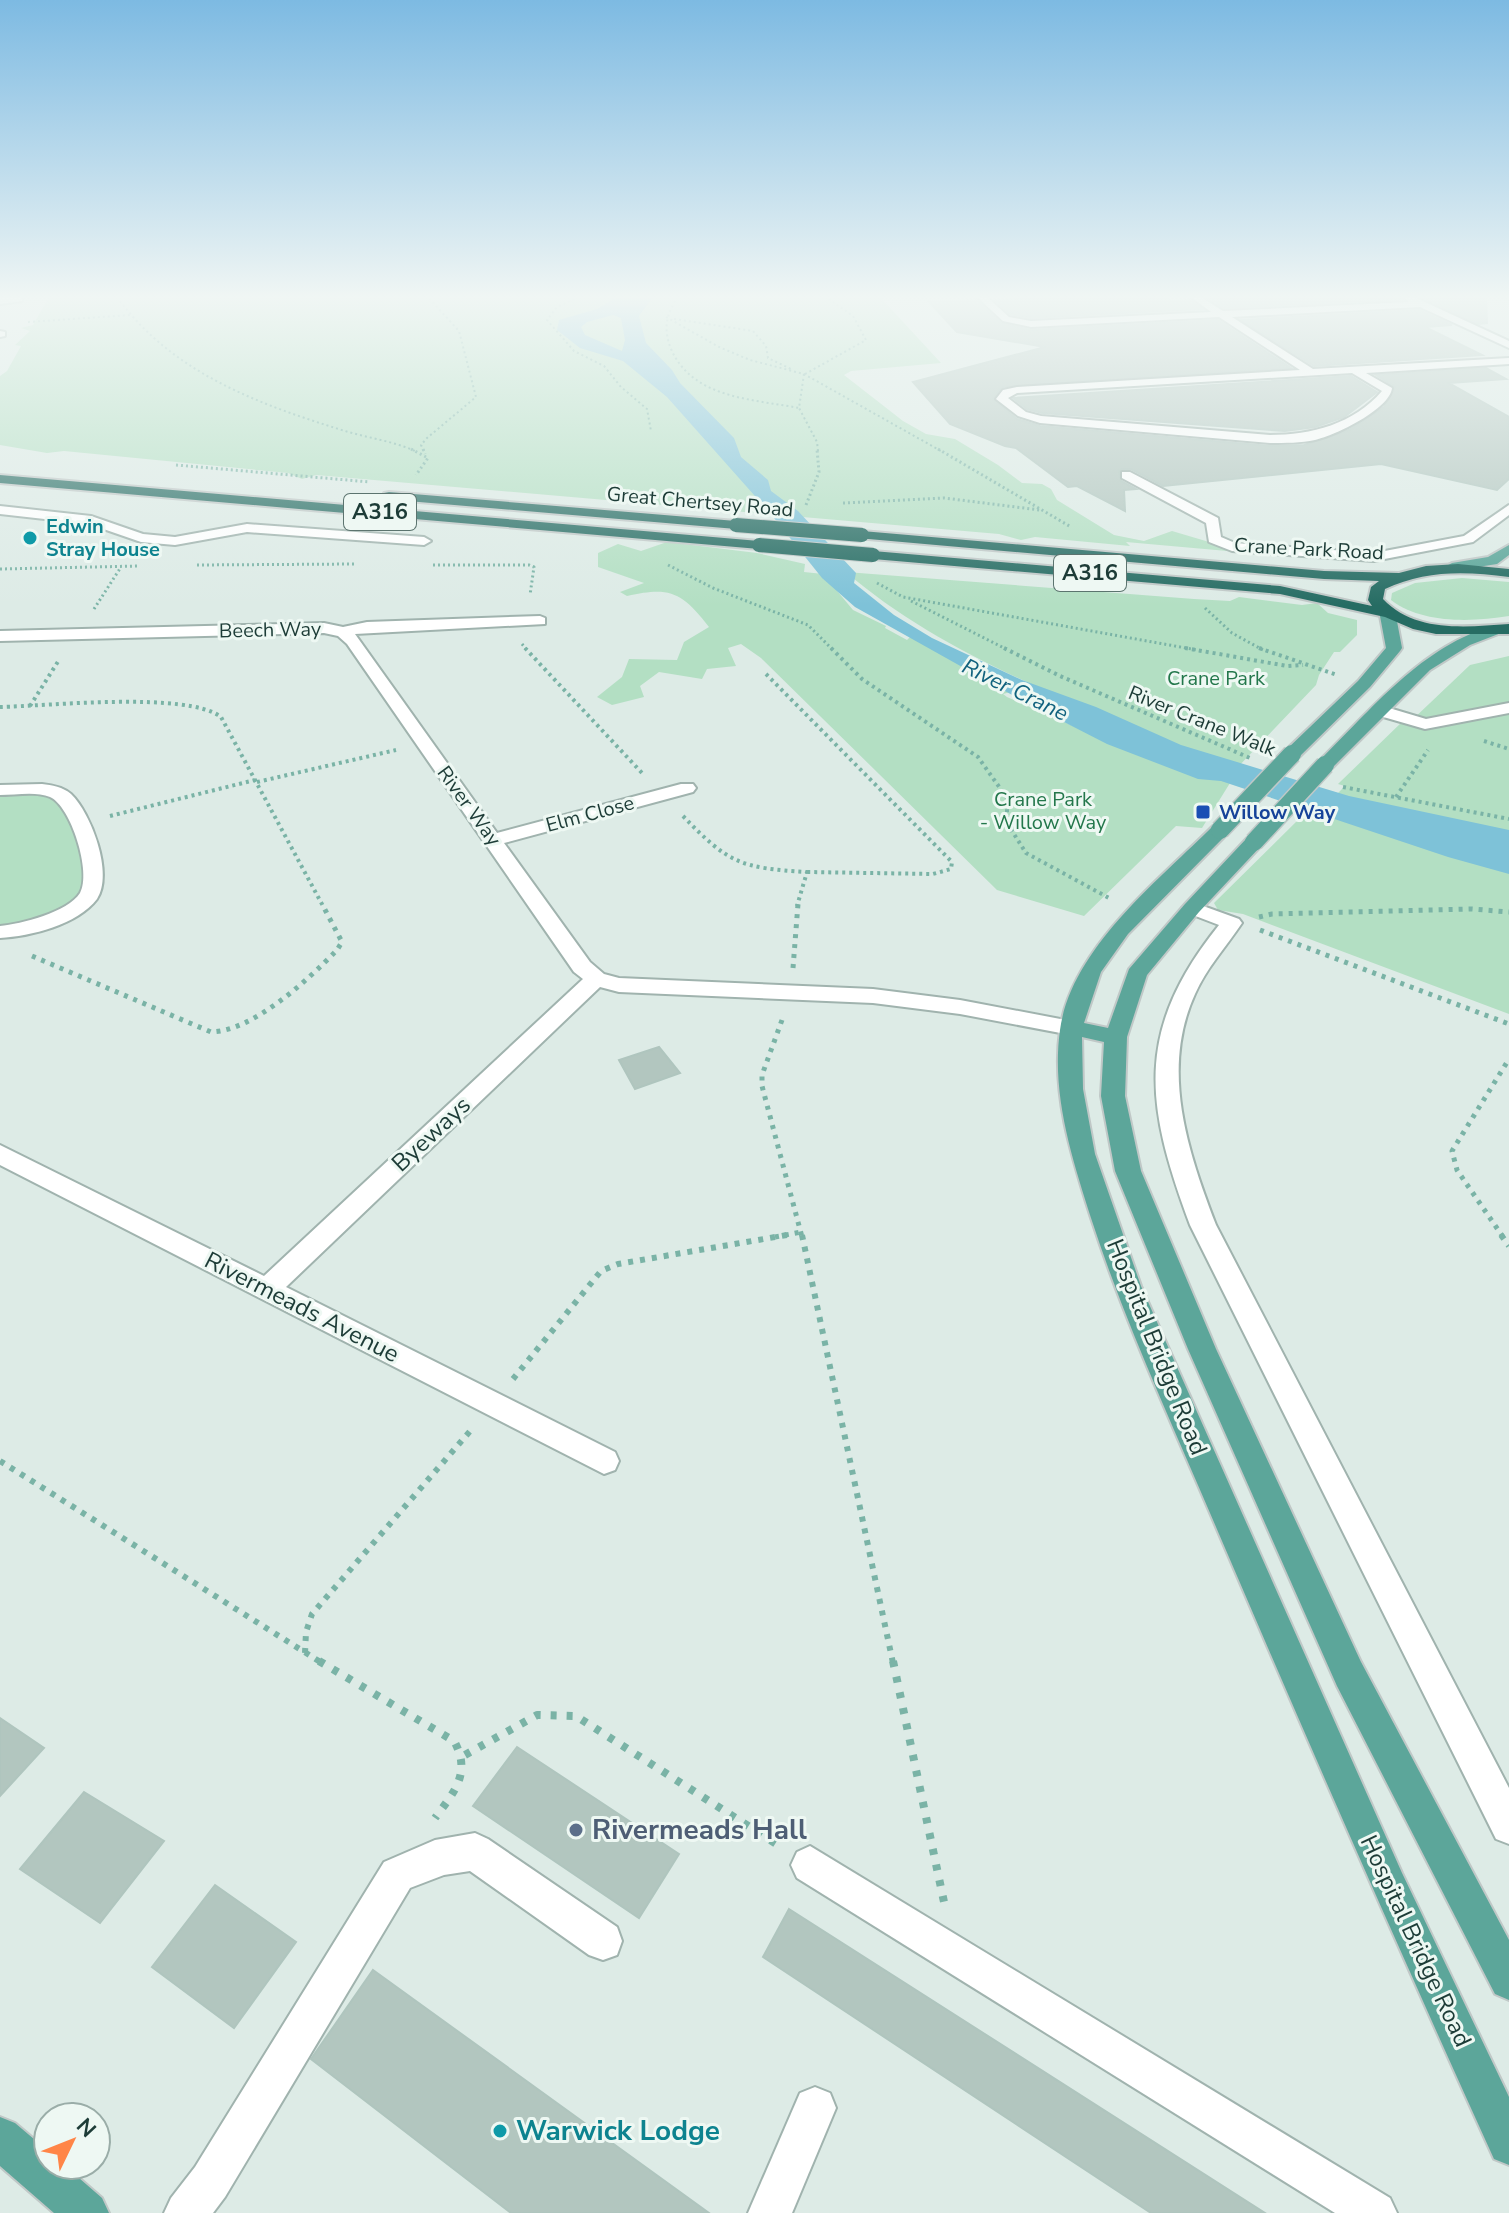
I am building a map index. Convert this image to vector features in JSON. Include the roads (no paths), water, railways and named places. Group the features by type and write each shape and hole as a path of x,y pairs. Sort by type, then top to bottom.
{"highway":[{"name":"Great Chertsey Road","path":"0,479 1280,590 1386,615"},
{"name":"Great Chertsey Road","path":"378,495 1324,575 1397,577"},
{"name":"A316","path":"1397,577 1452,567 1509,573"},
{"path":"1386,615 1375,600 1378,587 1397,577"},
{"name":"A316","path":"1386,615 1438,629 1502,630"}],"main road":[{"path":"1452,567 1492,561 1509,549"},
{"name":"Hospital Bridge Road","path":"1386,615 1394,648 1364,684 1121,930 1090,972 1071,1028 1071,1089 1083,1154 1127,1286 1389,1886 1509,2144"},
{"name":"Hospital Bridge Road","path":"1502,630 1444,653 1379,710 1192,908 1137,974 1116,1037 1113,1096 1128,1171 1202,1349 1349,1674 1509,1980"},
{"path":"1148,903 1192,908"},
{"path":"1071,1028 1116,1037"},
{"path":"0,2138 87,2213"}],"street":[{"path":"1004,400 1022,414 1040,419 1270,439 1298,439 1330,431 1382,400"},
{"name":"Crane Park Road","path":"1126,475 1213,521 1214,539 1232,547 1374,557 1468,539 1509,509"},
{"path":"0,510 91,520 141,538 175,541 247,528 424,541"},
{"name":"Beech Way","path":"0,636 324,628 343,632 367,627 540,621"},
{"name":"River Way","path":"343,632 353,641 582,967 596,979"},
{"path":"1379,710 1425,724 1509,708"},
{"name":"Elm Close","path":"493,840 687,788"},
{"path":"0,790 30,789 57,793 72,803 82,823 94,882 89,895 75,908 42,923 2,932"},
{"path":"1192,908 1232,923 1192,973 1174,1019 1165,1071 1166,1103 1172,1139 1184,1178 1210,1239 1509,1826"},
{"path":"596,979 619,985 873,996 960,1007 1071,1028"},
{"name":"Byeways","path":"267,1289 596,979"},
{"name":"Rivermeads Avenue","path":"0,1154 604,1461"},
{"path":"186,2213 210,2182 397,1875 431,1858 452,1852 475,1852 603,1941"},
{"path":"810,1865 956,1958 1375,2213"},
{"path":"770,2213 815,2108"}],"water":[{"name":"River Crane","path":"670,400 697,400 734,438 741,457 768,480 771,491 798,511 856,573 854,583 894,615 932,638 1022,680 1096,707 1181,745 1349,796 1509,830 1509,874 1448,857 1221,781 1198,779 1107,744 1021,700 855,607 822,578 770,513"}],"place":[{"name":"Edwin Stray House","path":"30,538"},
{"name":"Willow Way","path":"1203,812"},
{"name":"Rivermeads Hall","path":"576,1830"},
{"name":"Warwick Lodge","path":"500,2131"}],"park label":[{"name":"Crane Park","path":"1216,678"},
{"name":"Crane Park - Willow Way","path":"1043,810"}]}
